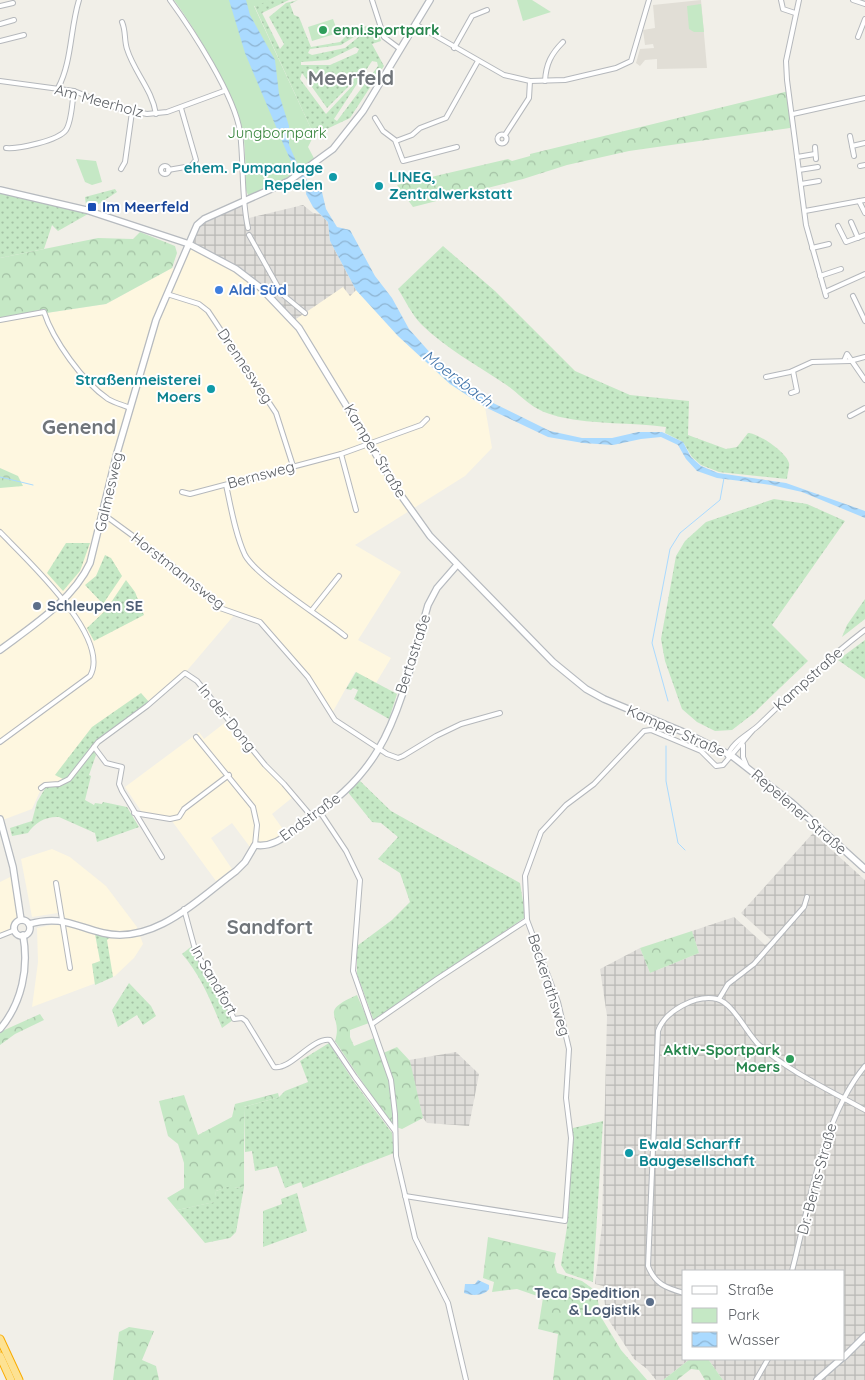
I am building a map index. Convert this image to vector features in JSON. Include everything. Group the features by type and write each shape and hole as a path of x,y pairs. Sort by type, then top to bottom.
{"highway":[{"path":"0,1339 19,1380"},
{"path":"0,1356 11,1380"}],"street":[{"path":"58,88 66,71 71,30 79,0"},
{"path":"170,0 192,31 224,91 240,130 244,202 248,228"},
{"path":"372,0 385,38 400,50"},
{"path":"189,244 194,230 201,221 296,177 329,153 349,131 430,0"},
{"path":"416,24 454,48 504,75 530,81 566,80 624,65 631,61 640,25 649,0"},
{"path":"781,0 783,9 796,14"},
{"path":"799,0 786,61 800,184 806,211 804,218 825,294 865,274"},
{"path":"853,0 865,4"},
{"path":"0,6 13,2"},
{"path":"454,48 472,16 487,10"},
{"path":"858,37 865,19"},
{"path":"0,24 14,20"},
{"path":"122,22 126,31 127,49 150,91 156,114"},
{"path":"410,33 423,30"},
{"path":"0,41 24,35"},
{"path":"545,81 549,58 563,42"},
{"path":"396,142 412,135 420,128 446,118 478,61"},
{"path":"505,136 529,98 530,81"},
{"name":"Am Meerholz","path":"0,82 74,91 132,112 156,114 181,108 224,91"},
{"path":"6,148 17,149 61,134 68,125 74,91"},
{"path":"793,114 865,98"},
{"path":"168,170 191,166 196,160 181,108"},
{"path":"121,170 125,162 132,112"},
{"path":"375,118 383,131 389,134 396,142 403,161 457,147"},
{"path":"850,136 854,154 860,150 858,145"},
{"path":"852,146 865,143"},
{"path":"815,147 816,159"},
{"path":"797,157 815,154"},
{"path":"799,170 818,168"},
{"path":"800,184 819,181"},
{"name":"Kamper Straße","path":"0,190 86,210 189,244 236,269 268,294 286,312 309,343 411,510 456,565 553,662 586,688 604,699 688,734 729,756"},
{"path":"806,211 865,200"},
{"path":"859,201 865,213"},
{"path":"851,222 858,238"},
{"path":"838,226 846,242 865,235"},
{"path":"249,236 278,287 288,300 305,313"},
{"name":"Galmesweg","path":"0,650 63,599 87,570 94,556 130,408 156,320 189,244"},
{"path":"812,248 829,244"},
{"path":"820,276 841,269"},
{"name":"Drennesweg","path":"167,294 199,304 208,311 276,413 293,466"},
{"path":"853,296 865,321"},
{"path":"860,310 865,307"},
{"path":"0,320 44,312 53,337 88,380 109,399 130,408"},
{"path":"844,361 847,354 865,380"},
{"path":"766,377 793,371 812,362 844,361 865,357"},
{"path":"791,393 797,391 793,371"},
{"path":"850,416 865,408"},
{"name":"Bernsweg","path":"182,492 190,494 341,454 421,425 427,419"},
{"path":"341,454 356,510"},
{"path":"226,485 242,548 249,560 345,636"},
{"name":"Horstmannsweg","path":"103,514 166,560 220,608 260,622 308,677 335,720 379,749"},
{"path":"0,532 63,599 94,654 94,668 90,676 0,742"},
{"name":"Bertastraße","path":"379,749 393,717 428,605 437,588 456,565"},
{"path":"312,610 339,576"},
{"name":"Kampstraße","path":"729,756 811,673 865,630"},
{"name":"In der Dong","path":"41,788 45,785 59,784 69,780 94,748 186,673 197,681 265,765 312,817"},
{"path":"379,749 398,758 461,724 500,713"},
{"name":"Beckerathsweg","path":"405,1196 565,1221 571,1138 566,1098 569,1049 558,1002 527,920 525,876 541,832 566,805 594,784 640,735 651,730 696,749 716,766 723,765 729,756"},
{"name":"Kampstraße","path":"729,756 746,740 752,731"},
{"path":"21,920 29,924 48,920 62,920 102,933 137,934 160,925 184,909 236,871 245,862 255,845 257,824 253,807 196,736"},
{"path":"746,740 742,750 747,767"},
{"path":"94,748 106,763 122,766 119,784 134,813 162,857"},
{"name":"Endstraße","path":"255,845 271,845 320,812 356,779 379,749"},
{"name":"Repelener Straße","path":"729,756 747,767 792,803 865,869"},
{"path":"134,813 170,819 179,817 184,809 229,775"},
{"path":"320,812 346,851 360,880 354,971 391,1080 396,1156 415,1238 448,1303 466,1380"},
{"path":"0,819 13,867 21,920"},
{"path":"56,883 70,968"},
{"path":"719,999 728,984 754,964 804,907 807,897"},
{"name":"In Sandfort","path":"184,909 196,953 224,993 234,1019 242,1018 246,1021 274,1067 282,1066 322,1040 330,1040 354,1077 395,1131"},
{"path":"15,930 16,924 21,920"},
{"path":"372,1024 417,992 527,920"},
{"path":"23,935 28,932 29,924"},
{"path":"15,930 23,935"},
{"path":"0,936 15,930"},
{"path":"0,1029 11,1013 22,988 25,960 23,935"},
{"path":"682,1292 665,1288 656,1281 648,1266 658,1031 664,1018 675,1010 700,999 719,999 728,1005 750,1036 762,1047 865,1110"},
{"name":"Dr.-Berns-Straße","path":"792,1270 826,1138 844,1098 865,1066"},
{"path":"845,1356 865,1336"},
{"path":"756,1380 767,1360"},
{"path":"817,1380 841,1360"}],"shaded area":[{"path":"701,0 707,68 657,69 657,59 645,60 640,66 636,63 640,49 654,48 653,44 645,45 643,30 655,28 653,5"},
{"path":"241,204 245,219 303,205 313,213 320,214 328,222 330,241 356,290 350,296 343,287 293,321 236,269 189,245 201,222"},
{"path":"189,245 236,269 293,321 343,286 350,296 356,290 398,336 450,384 485,407 492,448 465,476 355,545 401,572 358,640 391,658 376,683 355,672 331,715 308,677 260,622 236,613 185,673 98,742 77,772 59,787 41,789 32,809 0,821 0,320 106,304 172,268 178,270"},
{"path":"227,721 293,797 272,814 285,832 268,843 255,843 250,847 232,823 211,838 232,869 216,881 172,821 145,817 125,787 199,732 204,739"},
{"path":"813,833 865,880 865,1380 723,1380 709,1360 845,1360 845,1270 682,1270 682,1360 689,1360 663,1380 656,1380 647,1369 634,1359 606,1316 603,1286 595,1284 602,1225 607,1016 600,969 640,948 650,973 699,953 692,931 734,917 765,945 771,940 741,913"},
{"path":"52,849 70,857 106,886 137,927 143,944 134,958 115,976 32,1007 38,962 37,928 60,923 58,913 32,917 21,859"},
{"path":"12,876 18,917 9,929 0,933 0,882"},
{"path":"456,1052 479,1074 469,1126 427,1123 423,1118 409,1060"}],"green space":[{"name":"Jungbornpark","path":"174,0 272,0 254,6 314,135 308,147 316,162 298,174 251,196 248,195 246,190 244,139 239,117 214,64"},
{"path":"271,0 289,0 262,13 280,49 284,44 269,17 286,3 298,0 290,4 294,15 299,17 311,47 340,42 351,31 366,26 371,32 378,30 381,41 372,44 384,66 350,118 314,135 254,5","holes":["366,31 345,48 312,55 308,53 310,49 341,45","355,47 359,49 357,53 330,65 301,65 301,62 328,60","372,61 377,62 378,66 337,121 334,119","302,73 327,108 351,84 353,85 326,114 300,79"]},
{"path":"517,0 532,0 551,12 523,21"},
{"path":"701,4 704,32 694,32 689,29 687,6"},
{"name":"enni.sportpark","path":"333,19 338,33 312,41 308,27"},
{"path":"789,91 793,114 790,128 629,151 567,165 523,179 413,207 397,185 508,159 512,161 530,156 530,154"},
{"path":"76,159 96,161 102,182 92,185 85,182"},
{"path":"115,189 117,192 97,205 86,205 85,197"},
{"path":"0,193 88,214 58,231 52,225 44,249 0,258"},
{"path":"140,232 175,246 177,253 172,268 106,304 0,320 0,258 98,238 133,239"},
{"path":"443,246 495,291 575,371 630,395 689,401 688,435 726,449 737,447 748,433 758,436 771,444 787,459 789,465 787,479 719,472 701,465 692,457 683,442 665,433 666,427 573,420 549,414 525,401 509,387 430,333 415,316 398,289"},
{"path":"0,468 18,476 23,486 0,488"},
{"path":"774,499 807,504 845,521 772,625 808,661 754,713 732,730 715,731 697,722 682,709 665,661 661,639 676,556 685,541 706,522"},
{"path":"66,543 90,543 80,571 63,591 47,573"},
{"path":"105,555 111,558 122,576 103,604 85,585 96,576"},
{"path":"126,580 135,592 144,615 94,641 87,628 106,610"},
{"path":"865,599 865,619 842,637 847,625"},
{"path":"865,640 865,679 838,660"},
{"path":"356,672 397,694 389,719 354,699 358,690 353,688 351,690 346,689"},
{"path":"141,693 149,702 97,740 70,776 63,779 55,775 92,727"},
{"path":"94,751 96,755 89,775 91,776 85,800 94,805 95,803 102,804 103,802 127,807 139,827 97,842 95,833 59,817 54,817 41,821 28,833 12,836 10,828 32,821 37,802 46,787 57,786 70,779"},
{"path":"360,781 391,811 520,883 525,914 524,918 374,1021 357,974 357,946 392,920 410,902 400,873 378,859 398,837 381,823 372,822 347,791"},
{"path":"692,931 699,953 650,973 640,948"},
{"path":"95,934 111,937 107,940 113,977 95,985 92,964 100,961"},
{"path":"192,946 221,991 233,1020 222,1028 200,980 182,954"},
{"path":"129,983 151,1006 156,1016 143,1025 137,1015 118,1027 112,1010"},
{"path":"357,995 369,1023 350,1030 350,1037 354,1046 374,1038 381,1054 397,1047 410,1061 423,1118 402,1129 393,1126 387,1119 335,1041 337,1032 334,1010 345,1001"},
{"path":"40,1014 44,1020 15,1034 0,1045 0,1032"},
{"path":"329,1043 352,1079 392,1133 394,1153 303,1188 301,1182 285,1188 277,1166 255,1171 252,1151 245,1152 244,1107 279,1097 285,1091 308,1082 300,1061"},
{"path":"278,1093 279,1097 244,1107 244,1187 234,1188 233,1185 216,1191 215,1202 177,1210 167,1198 184,1188 184,1163 178,1144 168,1136 159,1101 184,1095 198,1135 232,1117 235,1104"},
{"path":"603,1121 593,1282 566,1273 561,1265 567,1227 573,1128"},
{"path":"234,1184 234,1188 244,1187 236,1232 230,1238 205,1243 177,1210 214,1202 216,1191"},
{"path":"297,1193 307,1231 263,1247 263,1211 282,1204 281,1199"},
{"path":"488,1237 556,1253 554,1263 557,1273 582,1281 596,1291 601,1317 621,1350 647,1380 553,1380 558,1334 538,1329 543,1298 517,1289 492,1292 494,1282 483,1278"},
{"path":"129,1327 154,1331 142,1360 156,1366 159,1380 113,1380 119,1332"},
{"path":"689,1360 709,1360 723,1380 705,1380 699,1370 691,1369 677,1380 663,1380"}],"water":[{"name":"Moersbach","path":"229,0 246,0 250,15 275,60 279,94 289,126 289,145 300,170 313,189 322,192 326,209 337,227 350,230 375,276 392,298 409,329 433,356 489,401 550,431 582,438 612,438 638,432 662,432 683,442 691,457 701,466 718,473 786,483 865,511 865,518 802,492 771,485 717,478 697,471 686,459 678,445 661,437 613,445 583,443 548,437 485,407 450,384 398,336 356,290 330,241 328,222 313,207 306,194 307,188 295,170 285,148 245,53"},
{"path":"478,1280 489,1285 489,1289 478,1295 464,1293 465,1284 475,1284"}],"waterway":[{"path":"0,477 33,485"},
{"path":"668,701 652,643 670,549 680,533 720,500 724,478"},
{"path":"666,746 666,781 678,843 685,850"}],"place":[{"name":"enni.sportpark","path":"323,30"},
{"name":"ehem. Pumpanlage Repelen","path":"333,177"},
{"name":"LINEG, Zentralwerkstatt","path":"379,186"},
{"name":"Im Meerfeld","path":"92,207"},
{"name":"Aldi Süd","path":"219,290"},
{"name":"Straßenmeisterei Moers","path":"211,389"},
{"name":"Schleupen SE","path":"37,606"},
{"name":"Aktiv-Sportpark Moers","path":"790,1059"},
{"name":"Ewald Scharff Baugesellschaft","path":"629,1153"},
{"name":"Teca Spedition & Logistik","path":"650,1302"}],"district":[{"name":"Meerfeld","path":"351,78"},
{"name":"Genend","path":"79,427"},
{"name":"Sandfort","path":"270,927"}]}
